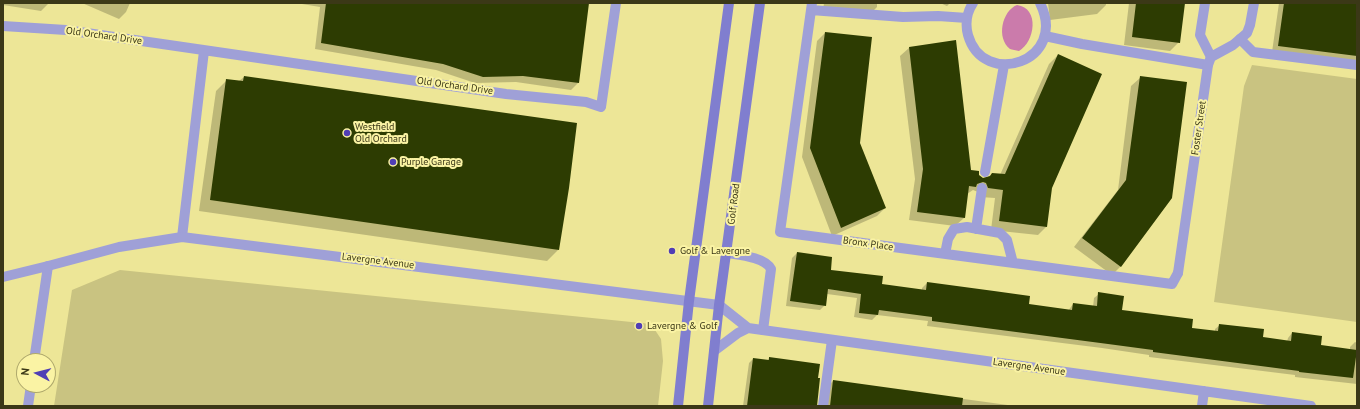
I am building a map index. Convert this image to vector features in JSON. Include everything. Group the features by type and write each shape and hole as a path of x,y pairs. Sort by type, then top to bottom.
{"main road":[{"path":"678,406 689,301 729,3"},
{"name":"Golf Road","path":"708,406 760,3"}],"street":[{"name":"Old Orchard Drive","path":"3,26 66,30 506,94 586,102 601,107 616,3"},
{"path":"973,3 967,18 967,29 970,40 975,50 983,57 1004,65 1020,62 1034,54 1041,46 1045,36 1047,24 1045,13 1040,3"},
{"path":"1205,3 1200,35 1209,61"},
{"path":"1045,36 1082,44 1209,61 1247,33 1254,3"},
{"path":"811,6 903,17 938,16 967,18"},
{"name":"Bronx Place","path":"811,6 780,232 1172,284 1178,273"},
{"path":"1240,39 1253,52 1357,65"},
{"path":"182,236 204,51"},
{"name":"Foster Street","path":"1178,273 1209,61"},
{"path":"985,172 1004,65"},
{"path":"976,229 982,188"},
{"path":"945,254 948,239 954,229 967,227 1000,233 1007,240 1013,263"},
{"name":"Lavergne Avenue","path":"3,276 48,266 119,246 182,236 720,305"},
{"path":"727,254 761,260 771,269 763,330"},
{"path":"35,353 48,266"},
{"path":"714,351 738,333 748,328 720,305"},
{"name":"Lavergne Avenue","path":"748,328 1311,406"},
{"path":"823,406 832,340"},
{"path":"1202,406 1204,391"},
{"path":"28,406 30,393"}],"shaded area":[{"path":"1017,5 1024,7 1029,12 1032,18 1033,26 1029,40 1019,51 1010,49 1003,38 1002,32 1008,13"},
{"path":"1252,65 1357,79 1357,322 1214,302 1244,86"},
{"path":"120,270 651,324 661,339 663,361 658,406 54,406 72,290"}],"building":[{"path":"326,3 589,3 579,83 523,76 483,77 443,64 321,43"},
{"path":"1136,3 1185,3 1180,43 1132,37"},
{"path":"1284,3 1357,3 1357,56 1278,46"},
{"path":"825,32 872,37 860,143 886,208 841,228 810,148"},
{"path":"956,40 971,170 979,171 979,175 983,178 990,176 992,173 1005,174 1058,54 1102,74 1052,188 1047,227 999,221 1003,190 988,188 986,183 983,182 977,184 976,187 969,186 965,218 917,212 923,169 909,47"},
{"name":"Purple Garage","path":"244,76 577,123 569,188 559,250 210,200 226,79 243,81"},
{"path":"1140,76 1187,82 1172,198 1121,267 1082,238 1126,180"},
{"path":"797,252 832,257 831,270 883,276 882,284 926,290 927,282 994,291 1030,296 1029,304 1072,310 1073,303 1097,306 1098,292 1124,296 1122,310 1193,319 1192,328 1218,331 1219,324 1264,329 1263,337 1291,341 1292,332 1322,336 1321,345 1357,350 1353,378 1299,372 1153,352 1153,350 932,321 932,317 879,310 878,315 859,313 861,294 828,289 826,306 790,301"},
{"path":"769,357 820,364 817,406 747,406 753,358 769,360"},
{"path":"833,380 963,398 962,406 830,406"}],"place":[{"name":"Westfield Old Orchard","path":"347,133"},
{"name":"Purple Garage","path":"393,162"},
{"name":"Golf & Lavergne","path":"672,251"},
{"name":"Lavergne & Golf","path":"639,326"}]}
